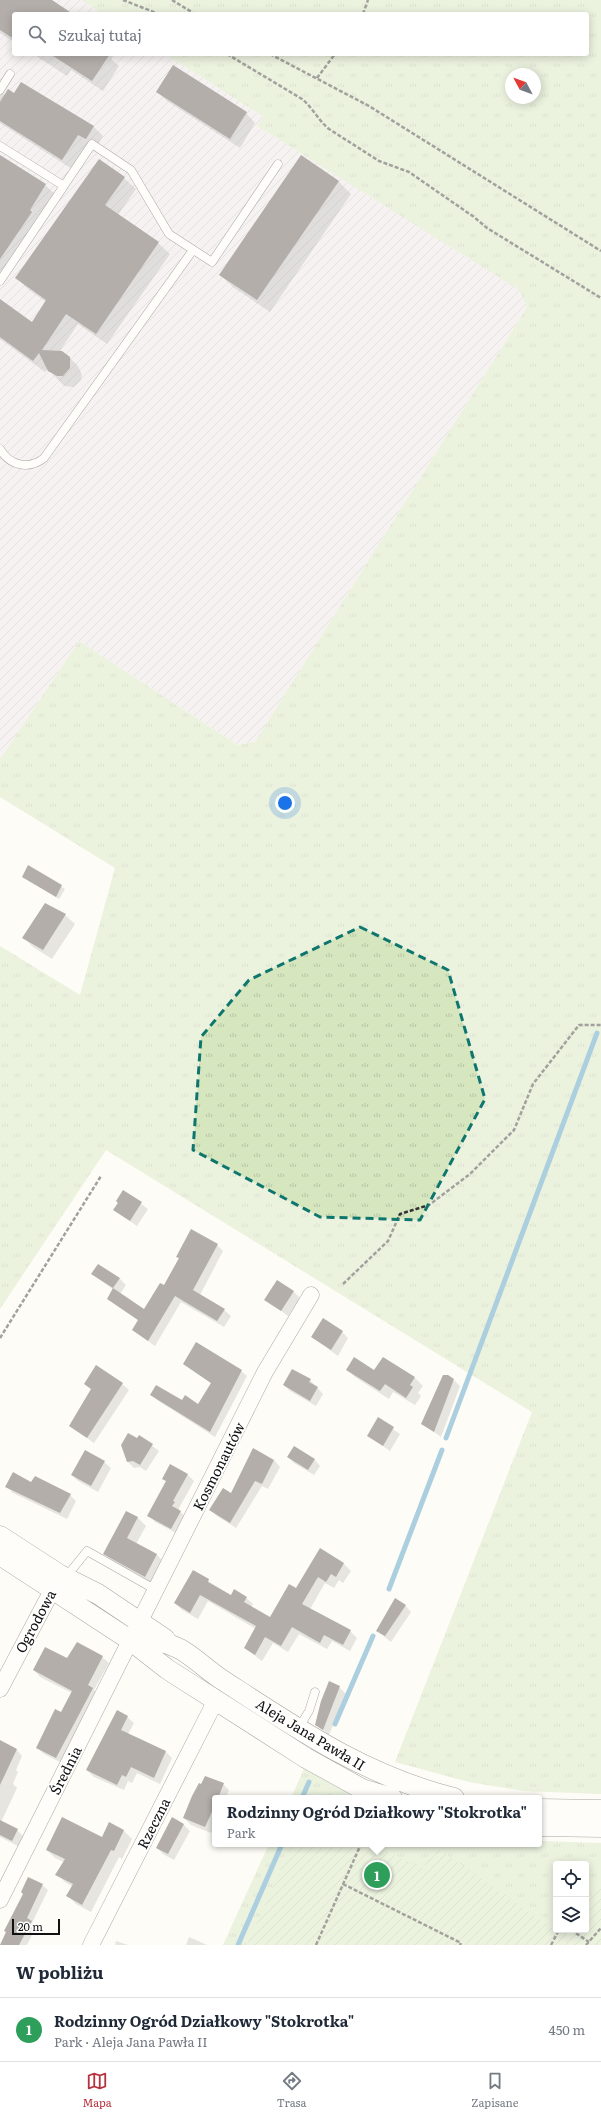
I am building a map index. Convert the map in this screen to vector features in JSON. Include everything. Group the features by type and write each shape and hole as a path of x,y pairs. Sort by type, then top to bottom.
{"street":[{"name":"Kosmonautów","path":"130,1640 265,1372 311,1295"},
{"name":"Aleja Jana Pawła II","path":"0,1536 59,1580 167,1669 330,1772 362,1789 379,1795"},
{"name":"Aleja Jana Pawła II","path":"0,1555 59,1580 98,1594 140,1621 212,1673 298,1729 340,1754 391,1778 445,1795"},
{"name":"Ogrodowa","path":"0,1689 59,1580"},
{"name":"Aleja Jana Pawła II","path":"130,1640 139,1638 153,1639 178,1648"},
{"name":"Średnia","path":"0,1900 130,1640"},
{"path":"212,1673 216,1681 216,1700"},
{"name":"Rzeczna","path":"91,1945 216,1700"},
{"path":"268,1734 277,1736 289,1734 298,1729"},
{"path":"542,1809 601,1810"},
{"path":"542,1826 601,1827"}],"lane":[{"path":"0,90 10,74"},
{"path":"0,281 92,144 131,170 169,234 212,262 278,164"},
{"path":"0,146 64,186"},
{"path":"0,449 11,461 21,465 34,464 44,458 193,250"},
{"path":"59,1580 86,1551 156,1590"},
{"path":"298,1729 309,1711 315,1692"}],"path":[{"path":"123,0 154,12"},
{"path":"172,0 192,12"},
{"path":"364,12 368,0"},
{"path":"230,56 302,99 309,105 321,123 329,129 379,161 409,172 487,228 601,298"},
{"path":"274,56 376,110 601,251"},
{"path":"316,78 333,56"},
{"path":"343,1284 388,1241 400,1214 429,1205 435,1201 470,1174 514,1130 533,1084 579,1025 601,1025"},
{"path":"0,1338 101,1176"},
{"path":"316,1945 360,1847"},
{"path":"343,1884 462,1944"},
{"path":"586,1945 601,1928"},
{"path":"551,1945 557,1933"},
{"path":"576,1933 589,1942"}],"highlighted area":[{"path":"360,927 448,970 485,1099 420,1220 320,1217 193,1150 201,1037 249,980"}],"shaded area":[{"path":"0,0 81,0 100,12 12,12 12,56 168,56 264,117 257,126 520,290 527,307 255,742 238,745 79,641 0,759"}],"green space":[{"path":"81,0 601,0 601,1794 524,1791 469,1782 395,1762 532,1412 106,1150 0,1309 0,946 80,995 115,868 0,797 0,759 79,641 238,745 255,742 527,307 519,290 257,126 264,117 168,56 589,56 589,12 100,12"},
{"path":"304,1769 350,1795 292,1795"},
{"path":"542,1841 601,1843 601,1945 223,1945 268,1847 542,1847"},
{"path":"291,1847 377,1847 423,1869 431,1851 438,1849 553,1928 553,1933 560,1933 563,1935 565,1933 589,1933 589,1897 601,1881 601,1945 247,1945"}],"building":[{"path":"0,0 52,0 70,12 12,12 12,38 0,30"},
{"path":"53,56 109,56 92,81"},
{"path":"173,65 247,112 230,139 156,92"},
{"path":"21,82 94,126 86,139 78,135 62,160 0,121 0,102 8,89 14,93"},
{"path":"0,155 46,184 30,210 32,212 0,259"},
{"path":"301,155 339,181 257,300 219,275"},
{"path":"99,159 125,177 105,205 159,242 96,334 66,314 42,350 62,351 70,357 70,368 63,376 57,376 48,371 39,353 33,361 0,337 0,299 32,322 46,300 15,278"},
{"path":"28,865 62,885 56,897 22,877"},
{"path":"45,903 66,914 43,950 22,938"},
{"path":"123,1190 142,1202 130,1221 113,1210 118,1203 116,1201"},
{"path":"191,1229 218,1244 193,1290 225,1309 217,1321 175,1296 148,1341 132,1330 138,1320 107,1299 113,1288 144,1309 160,1283 164,1285 179,1258 176,1257"},
{"path":"98,1264 120,1278 113,1288 91,1274"},
{"path":"277,1280 294,1291 281,1311 264,1300"},
{"path":"323,1318 343,1331 331,1350 311,1337"},
{"path":"196,1342 242,1370 210,1432 150,1395 156,1385 182,1400 185,1395 198,1404 211,1383 183,1364"},
{"path":"354,1357 374,1370 383,1357 415,1377 410,1385 413,1387 406,1398 385,1384 380,1391 346,1370"},
{"path":"96,1365 123,1383 87,1438 69,1426 91,1389 84,1384"},
{"path":"292,1369 311,1379 309,1382 318,1387 310,1401 283,1385"},
{"path":"443,1375 448,1375 454,1379 434,1432 421,1424"},
{"path":"378,1417 394,1427 383,1446 367,1436"},
{"path":"128,1433 137,1438 139,1435 153,1444 140,1465 133,1461 127,1462 121,1445"},
{"path":"294,1446 315,1459 308,1470 287,1457"},
{"path":"253,1448 274,1460 262,1484 255,1481 230,1523 209,1510 223,1488 231,1493"},
{"path":"85,1450 105,1461 91,1486 71,1475"},
{"path":"170,1464 188,1474 173,1501 175,1502 172,1506 181,1511 171,1529 147,1516 166,1481 162,1479"},
{"path":"13,1472 31,1482 35,1476 71,1494 60,1513 5,1487"},
{"path":"126,1511 138,1517 127,1538 157,1554 145,1577 103,1554"},
{"path":"320,1548 344,1563 336,1577 331,1574 326,1582 318,1577 302,1604 351,1630 343,1645 324,1635 320,1643 292,1627 281,1646 265,1637 255,1655 244,1648 256,1626 200,1595 190,1613 174,1603 193,1570 209,1579 208,1582 231,1595 234,1589 247,1597 244,1602 270,1617 289,1584 296,1588"},
{"path":"395,1598 406,1605 385,1636 376,1631"},
{"path":"77,1642 103,1656 88,1685 93,1688 56,1758 36,1748 55,1709 61,1712 72,1691 33,1670 45,1647 67,1658"},
{"path":"329,1681 340,1686 323,1730 315,1725 321,1701"},
{"path":"117,1710 128,1716 121,1730 166,1751 154,1778 131,1767 126,1777 122,1775 117,1785 86,1770"},
{"path":"0,1740 17,1749 0,1785"},
{"path":"205,1776 224,1783 219,1795 212,1795 212,1812 205,1827 183,1818 192,1796 199,1783 201,1784"},
{"path":"62,1817 102,1837 109,1822 124,1830 114,1851 111,1850 82,1905 66,1896 73,1884 55,1875 65,1859 46,1850"},
{"path":"172,1817 184,1824 168,1854 156,1848"},
{"path":"0,1820 18,1829 12,1841 0,1835"},
{"path":"28,1877 43,1884 27,1918 32,1921 19,1945 0,1945 6,1932 4,1931 23,1894 21,1892"}],"waterway":[{"path":"446,1438 597,1033"},
{"path":"389,1589 442,1450"},
{"path":"335,1724 373,1636"},
{"path":"303,1795 309,1782"},
{"path":"238,1945 281,1847"}],"place":[{"name":"Rodzinny Ogród Działkowy \"Stokrotka\"","path":"377,1875"}]}
